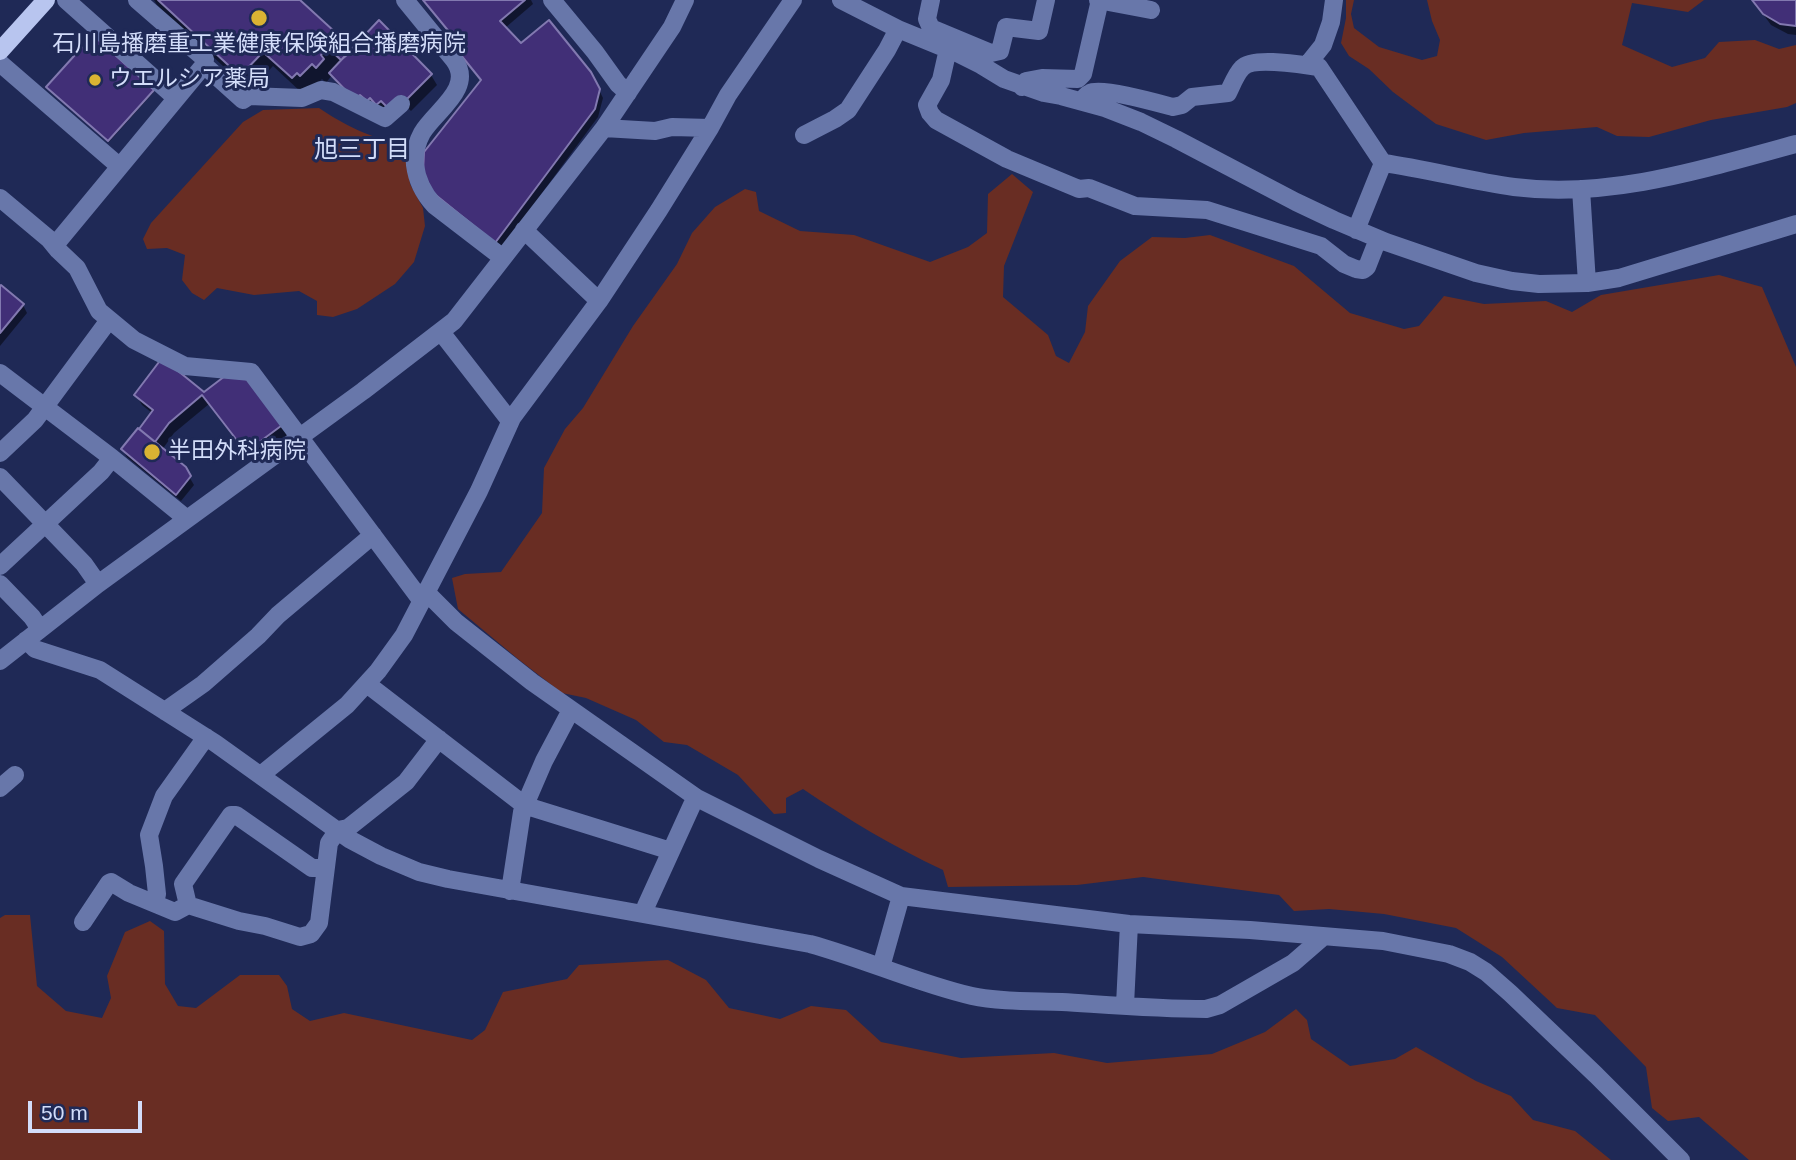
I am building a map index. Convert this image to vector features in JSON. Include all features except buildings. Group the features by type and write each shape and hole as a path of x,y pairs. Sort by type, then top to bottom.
{"main road":[{"path":"0,51 46,0"}],"street":[{"path":"66,0 176,98"},
{"path":"55,245 204,65 205,58 137,0"},
{"path":"405,0 459,66 462,77 450,99 422,132 415,147 419,183 433,205 503,258"},
{"path":"552,0 628,93"},
{"path":"0,661 98,584 454,321 604,128 672,27 685,0"},
{"path":"262,776 347,705 367,684 404,635 479,491 512,418 599,301 659,210 728,95 793,0"},
{"path":"841,0 898,29 948,49 1022,87 1105,108 1141,122 1296,202 1378,239 1476,273 1539,284 1587,283 1619,278 1796,224"},
{"path":"931,0 927,19 931,28 991,53 1000,51 1006,27 1039,31 1046,0"},
{"path":"1022,87 1026,81 1042,78 1078,79 1083,74 1099,0 1151,10"},
{"path":"1307,65 1323,45 1331,22 1334,0"},
{"path":"804,135 848,110 898,29"},
{"path":"948,49 941,80 927,105 930,113 936,120 1007,159 1079,189 1089,188 1135,206 1207,210 1321,246 1344,264 1356,269 1363,270 1367,267 1378,239"},
{"path":"1083,102 1086,95 1093,91 1173,107 1203,94 1228,93 1242,66 1252,62 1319,67 1383,163 1515,187 1581,189 1644,183 1796,146"},
{"path":"0,63 119,166"},
{"path":"204,65 243,100 249,96 302,98 321,90 333,92 384,118 401,104"},
{"path":"604,128 655,131 672,127 710,128"},
{"path":"1356,229 1383,163"},
{"path":"1581,189 1587,283"},
{"path":"0,198 55,245 77,268 99,311 134,340 185,366 251,372 373,535 423,595 532,682 697,798 819,859 901,896 1129,924 1383,940 1449,954 1486,972 1587,1066 1681,1160"},
{"path":"524,230 599,301"},
{"path":"0,453 35,420 109,320"},
{"path":"441,332 508,417 512,418"},
{"path":"0,373 187,519"},
{"path":"0,566 112,458"},
{"path":"0,477 85,564 98,584"},
{"path":"166,712 203,684 278,615 373,535"},
{"path":"0,584 32,617 35,649 100,670 206,737 349,839 419,872 510,891 810,944 975,997 1206,1009 1220,1005 1293,963 1323,937"},
{"path":"367,684 525,804 671,851"},
{"path":"510,891 522,812 544,761 571,710"},
{"path":"155,903 154,866 149,835 163,796 206,737"},
{"path":"83,922 111,882 129,893 175,912 188,905 300,937 310,934 319,923 329,842 338,830 348,828 406,782 439,739"},
{"path":"0,788 15,775"},
{"path":"644,914 697,798"},
{"path":"188,905 183,884 231,815 236,815 312,868 324,868"},
{"path":"881,967 901,896"},
{"path":"1125,1005 1129,924"}],"shaded area":[{"path":"1346,0 1354,0 1351,14 1354,28 1379,47 1422,60 1437,56 1440,40 1427,0 1704,0 1688,12 1632,3 1622,45 1672,67 1705,58 1719,42 1755,40 1779,49 1796,45 1796,103 1787,107 1711,120 1649,137 1617,136 1597,127 1524,133 1486,140 1436,124 1349,56 1341,43"},
{"path":"319,108 358,130 401,142 408,156 410,184 423,208 425,226 414,262 395,284 357,309 333,317 317,315 317,301 299,291 254,295 217,288 204,300 192,293 182,280 185,255 167,248 147,249 143,239 151,223 243,122 263,110"},
{"path":"1012,174 1033,192 1004,266 1003,297 1048,335 1056,356 1069,363 1085,332 1088,306 1120,261 1152,237 1185,238 1210,235 1294,266 1350,313 1404,329 1419,326 1444,296 1484,304 1546,301 1572,312 1601,295 1719,275 1762,287 1796,367 1796,1160 1749,1160 1699,1117 1668,1121 1652,1108 1646,1067 1595,1015 1557,1008 1502,957 1456,928 1384,914 1329,909 1294,911 1279,895 1143,877 1077,885 948,887 943,870 871,832 803,789 786,798 786,813 774,814 738,775 687,745 664,742 636,720 586,698 562,693 458,609 452,578 465,574 501,572 542,513 544,468 565,429 583,408 633,326 677,264 692,233 715,207 745,189 756,192 759,211 800,231 854,235 930,262 968,247 987,233 988,194"},
{"path":"5,915 30,915 37,986 66,1011 102,1018 111,998 107,976 125,932 150,921 164,931 165,984 178,1006 196,1008 240,975 279,975 287,986 292,1009 310,1021 344,1013 472,1040 485,1030 503,992 567,979 579,965 668,960 706,980 729,1008 780,1019 811,1006 846,1010 881,1042 961,1058 1054,1053 1107,1063 1212,1054 1265,1032 1296,1009 1307,1020 1311,1039 1350,1066 1395,1059 1416,1047 1476,1081 1511,1096 1533,1120 1575,1131 1611,1160 0,1160 0,918"}],"place":[{"name":"石川島播磨重工業健康保険組合播磨病院","path":"259,18"},
{"name":"ウエルシア薬局","path":"95,80"},
{"name":"半田外科病院","path":"152,452"}],"district":[{"name":"旭三丁目","path":"362,150"}]}
